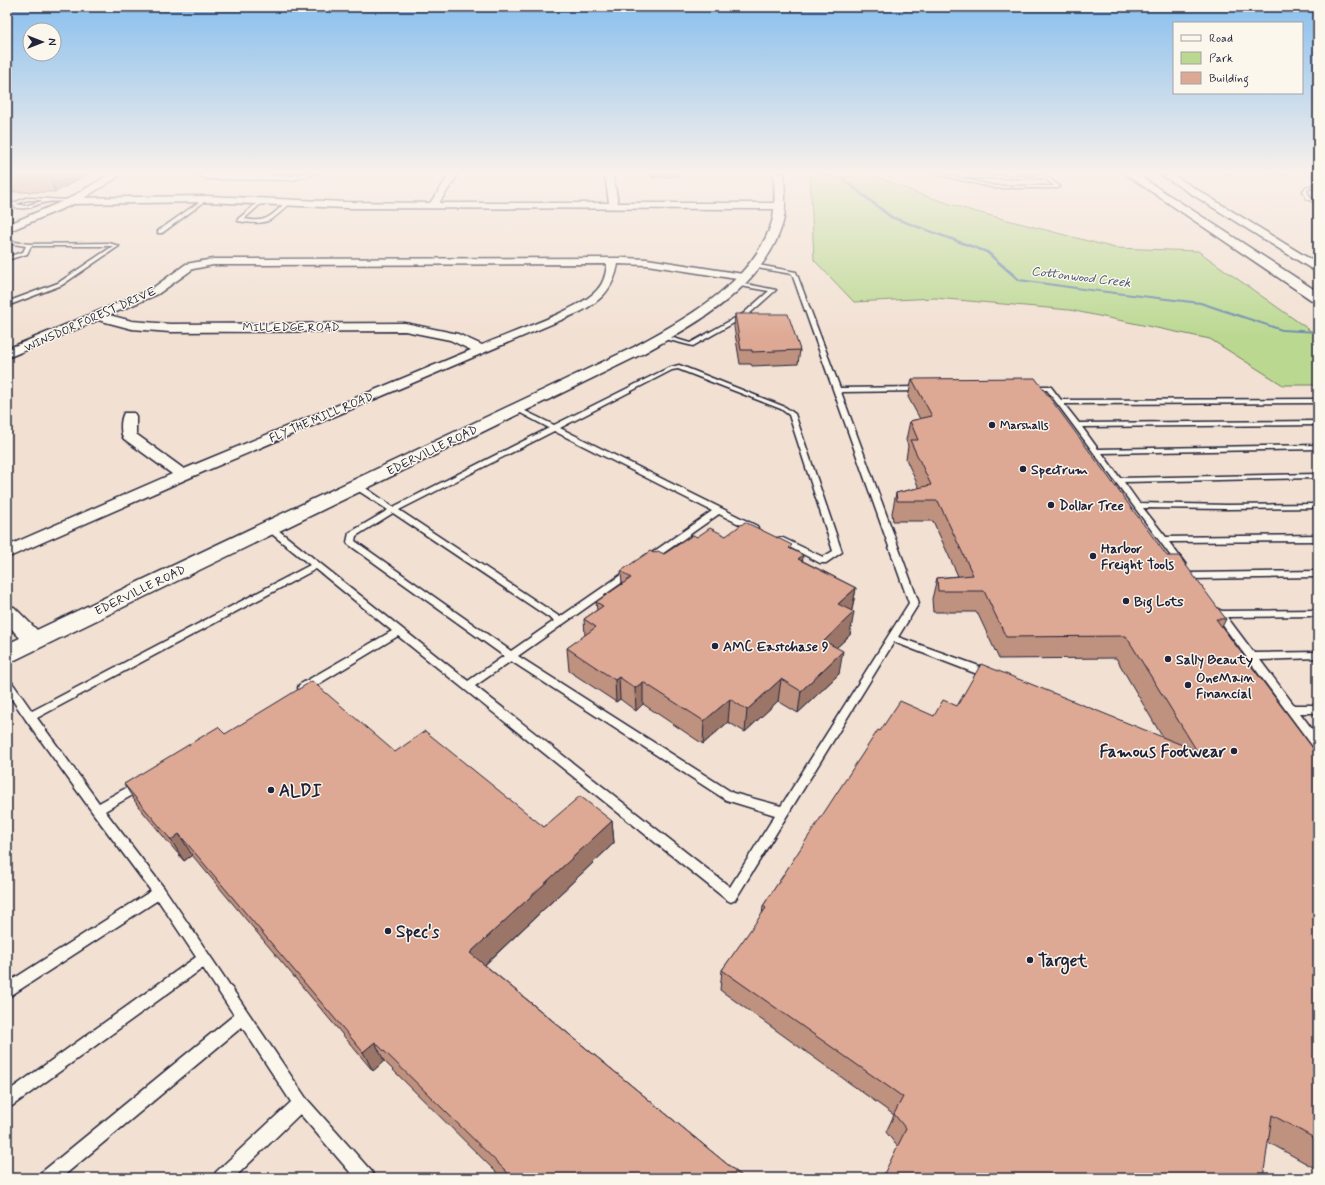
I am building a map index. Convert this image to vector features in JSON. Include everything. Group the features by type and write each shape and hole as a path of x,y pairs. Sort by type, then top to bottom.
{"main road":[{"name":"EDERVILLE ROAD","path":"7,654 517,409 663,337 694,317 744,276 767,247 774,228"},
{"path":"1213,228 1318,298"},
{"path":"1252,228 1318,269"}],"street":[{"path":"613,261 647,262 744,276"},
{"name":"WINSDOR FOREST DRIVE","path":"7,354 154,292 190,266 213,262 613,261"},
{"name":"FLY THE MILL ROAD","path":"7,553 183,475 563,316 595,299 608,284 611,278 613,261"},
{"name":"MILLEDGE ROAD","path":"97,316 132,325 170,328 405,327 454,337 482,350"},
{"path":"129,416 129,436 183,475"},
{"path":"7,612 36,640"}],"lane":[{"path":"160,232 165,228"},
{"path":"7,242 29,245 109,244 117,246 60,284 7,304"},
{"path":"7,259 25,253 29,245"},
{"path":"270,528 731,896 914,603 794,274 744,276"},
{"path":"663,337 691,345 746,314 773,290 744,276"},
{"path":"774,537 823,560 838,552 792,414 783,408 679,367 670,369 393,510 352,536 351,542 511,656 730,797 783,812"},
{"path":"1018,389 1049,388 1200,588"},
{"path":"837,390 931,389"},
{"path":"1059,402 1318,401"},
{"path":"517,409 760,531"},
{"path":"1077,425 1318,423"},
{"path":"1096,451 1318,447"},
{"path":"1118,480 1318,476"},
{"path":"356,486 560,621"},
{"path":"1137,505 1227,507 1318,506"},
{"path":"468,686 718,511"},
{"path":"1163,540 1318,538"},
{"path":"30,717 316,565"},
{"path":"1190,576 1318,574"},
{"path":"1318,613 1217,611 1318,745"},
{"path":"291,695 399,631"},
{"path":"892,638 996,677"},
{"path":"1251,657 1318,656"},
{"path":"7,684 97,810 160,892 301,1103 366,1178"},
{"path":"1290,709 1318,709"},
{"path":"97,810 145,782"},
{"path":"7,991 160,892"},
{"path":"7,1102 205,958"},
{"path":"48,1178 244,1016"},
{"path":"222,1178 301,1103"}],"green space":[{"path":"813,228 1039,228 1115,248 1198,251 1318,336 1318,385 1283,385 1210,339 1070,310 935,298 854,302 814,260"}],"building":[{"path":"735,314 788,314 800,350 752,352 752,350 741,350"},
{"name":"Target","path":"1035,378 1167,556 1179,556 1226,619 1216,619 1318,755 1318,1140 1272,1115 1263,1178 882,1178 906,1129 894,1114 903,1097 722,970 766,908 763,906 878,730 880,731 900,701 934,716 943,700 957,706 981,664 1197,751 1126,636 1006,637 984,591 938,591 937,578 973,575 938,501 897,501 896,493 931,485 910,440 918,440 910,421 932,416 912,379"},
{"name":"AMC Eastchase 9","path":"745,522 792,545 789,548 803,555 798,559 856,588 838,604 854,612 824,641 843,651 801,691 781,679 747,710 730,699 704,721 643,682 635,688 619,677 615,680 567,648 596,627 584,619 603,606 596,602 631,578 621,571 650,551 654,553 658,551 664,554 693,535 697,537 710,528 726,536"},
{"path":"312,681 395,752 425,731 544,827 580,796 612,821 470,953 744,1178 513,1178 375,1042 363,1052 179,834 171,840 124,784 218,727 225,734"}],"waterway":[{"name":"Cottonwood Creek","path":"922,228 987,252 1019,280 1201,303 1282,330 1318,332"}],"place":[{"name":"Marshalls","path":"992,425"},
{"name":"Spectrum","path":"1023,469"},
{"name":"Dollar Tree","path":"1051,505"},
{"name":"Harbor Freight Tools","path":"1093,556"},
{"name":"Big Lots","path":"1126,601"},
{"name":"AMC Eastchase 9","path":"715,646"},
{"name":"Sally Beauty","path":"1168,659"},
{"name":"OneMain Financial","path":"1188,685"},
{"name":"Famous Footwear","path":"1234,751"},
{"name":"ALDI","path":"271,790"},
{"name":"Spec's","path":"388,931"},
{"name":"Target","path":"1030,960"}]}
